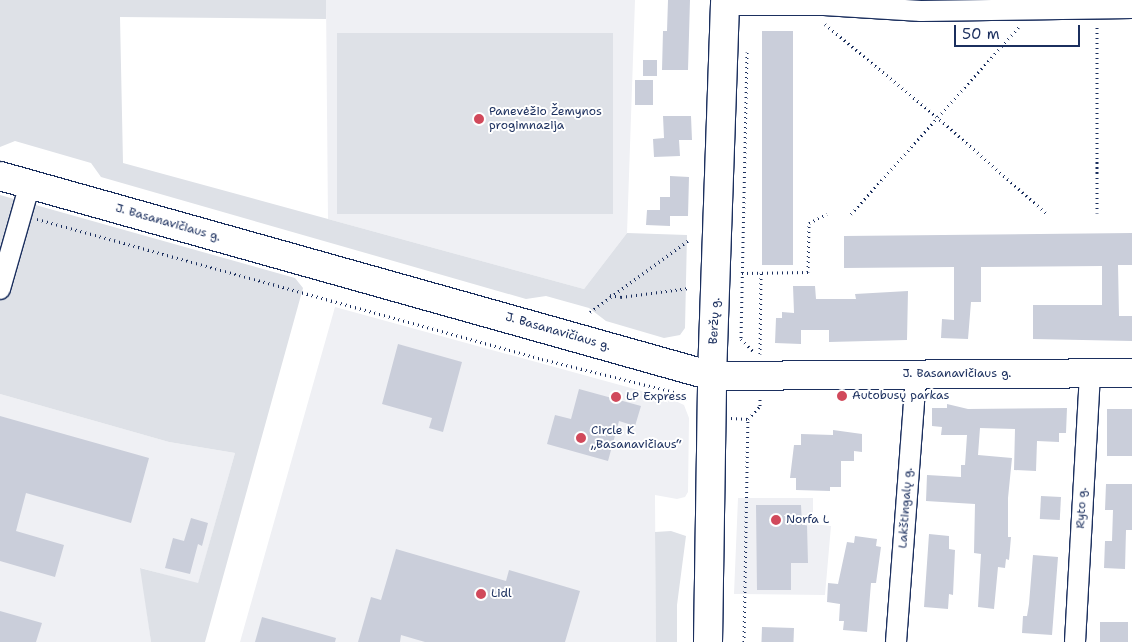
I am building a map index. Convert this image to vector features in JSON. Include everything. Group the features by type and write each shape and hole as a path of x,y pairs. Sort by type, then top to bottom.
{"main road":[{"name":"Beržų g.","path":"708,642 712,376 725,3"},
{"name":"J. Basanavičiaus g.","path":"0,176 712,376 1132,373"}],"street":[{"path":"725,3 921,11 1132,8"},
{"path":"0,289 30,184"},
{"name":"Ryto g.","path":"1075,642 1090,373"},
{"name":"Lakštingalų g.","path":"896,642 916,374"}],"path":[{"path":"803,5 936,116 1046,213"},
{"path":"1097,8 1097,213"},
{"path":"851,214 936,116 1036,9"},
{"path":"747,44 741,339 752,352 760,353 761,273"},
{"path":"22,214 542,359 678,393 690,402 691,409"},
{"path":"742,273 808,272 809,224 827,214"},
{"path":"590,312 610,295 690,239"},
{"path":"610,295 621,297 689,288"},
{"path":"744,642 748,419 760,406"},
{"path":"734,418 748,419"}],"shaded area":[{"path":"0,0 326,0 326,19 120,17 123,163 584,289 627,233 687,235 685,328 680,335 664,338 606,321 589,308 546,296 526,299 101,177 91,163 15,141 0,147"},
{"name":"Panevėžio Žemynos progimnazija","path":"326,0 635,0 627,233 584,289 328,219"},
{"name":"Panevėžio Žemynos progimnazija","path":"337,33 613,33 613,214 337,214"},
{"path":"0,195 295,278 303,288 205,642 151,642 140,568 198,583 235,453 169,442 0,394"},
{"path":"335,307 671,399 684,405 689,418 688,492 685,497 677,499 655,495 656,642 240,642"},
{"path":"0,394 169,442 235,453 198,584 141,568 151,642 0,642"},
{"path":"738,498 813,498 813,524 831,526 825,595 734,594"},
{"path":"671,531 686,536 677,605 677,642 656,642 655,532"}],"building":[{"path":"668,0 690,0 688,70 662,70 663,31 667,31"},
{"path":"762,31 793,31 793,265 762,265"},
{"path":"643,60 657,60 657,76 643,76"},
{"path":"635,80 653,80 653,105 635,105"},
{"path":"663,116 691,116 692,140 679,140 680,156 654,157 653,139 664,138"},
{"path":"670,176 689,177 688,216 670,216 670,226 646,225 647,210 660,210 660,197 670,197"},
{"path":"1132,233 1132,265 1118,265 1119,316 1132,316 1132,341 1033,339 1033,305 1102,305 1102,266 981,267 981,302 971,302 968,339 941,338 942,319 954,320 954,267 844,268 844,236"},
{"path":"793,286 815,286 816,299 856,299 855,294 908,291 907,340 829,342 829,330 801,330 801,344 775,343 776,318 782,318 782,312 794,313"},
{"path":"398,344 462,362 443,432 429,428 432,418 382,404"},
{"path":"579,389 641,406 635,426 619,421 608,461 547,444 555,415 571,419"},
{"path":"947,404 968,409 1067,408 1066,433 1059,433 1059,442 1037,441 1036,471 1014,470 1015,429 980,428 978,455 1012,458 1008,498 1008,537 1011,537 1009,560 1006,559 1005,568 998,567 994,609 978,607 981,554 974,553 975,504 926,501 927,475 961,477 961,465 965,465 967,435 941,435 942,427 932,426 932,408 947,408"},
{"path":"1107,409 1132,409 1132,456 1107,456"},
{"path":"0,416 149,458 131,523 26,493 16,531 64,545 55,577 0,561"},
{"path":"833,430 862,434 862,452 854,451 854,461 841,461 841,487 830,487 830,491 796,490 796,478 790,478 794,445 801,445 801,434 833,435"},
{"path":"1106,484 1132,484 1132,530 1126,530 1125,569 1104,568 1105,541 1112,541 1113,510 1105,510"},
{"path":"1041,496 1061,497 1060,520 1040,519"},
{"path":"756,505 801,505 802,525 807,525 808,563 791,563 791,590 757,590"},
{"path":"191,518 208,523 202,546 198,544 190,574 165,568 173,538 184,541"},
{"path":"929,534 949,536 949,549 955,550 953,595 949,594 948,609 924,607"},
{"path":"855,536 877,539 876,546 881,547 876,583 871,583 867,632 843,630 844,621 839,621 840,604 827,602 828,583 838,584 847,542 854,543"},
{"name":"Lidl","path":"396,549 506,581 509,570 580,591 565,642 425,642 401,635 400,642 358,642 371,597 381,600"},
{"path":"1033,555 1058,557 1052,635 1022,633 1023,616 1027,616 1029,604"},
{"path":"0,611 42,623 36,642 0,642"},
{"path":"262,617 336,638 335,642 255,642"},
{"path":"1100,622 1128,622 1128,642 1100,642"},
{"path":"762,627 794,628 793,642 761,642"}],"place":[{"name":"Panevėžio Žemynos progimnazija","path":"479,119"},
{"name":"Autobusų parkas","path":"842,396"},
{"name":"LP Express","path":"616,397"},
{"name":"Circle K „Basanavičiaus“","path":"581,438"},
{"name":"Norfa L","path":"776,520"},
{"name":"Lidl","path":"481,594"}]}
